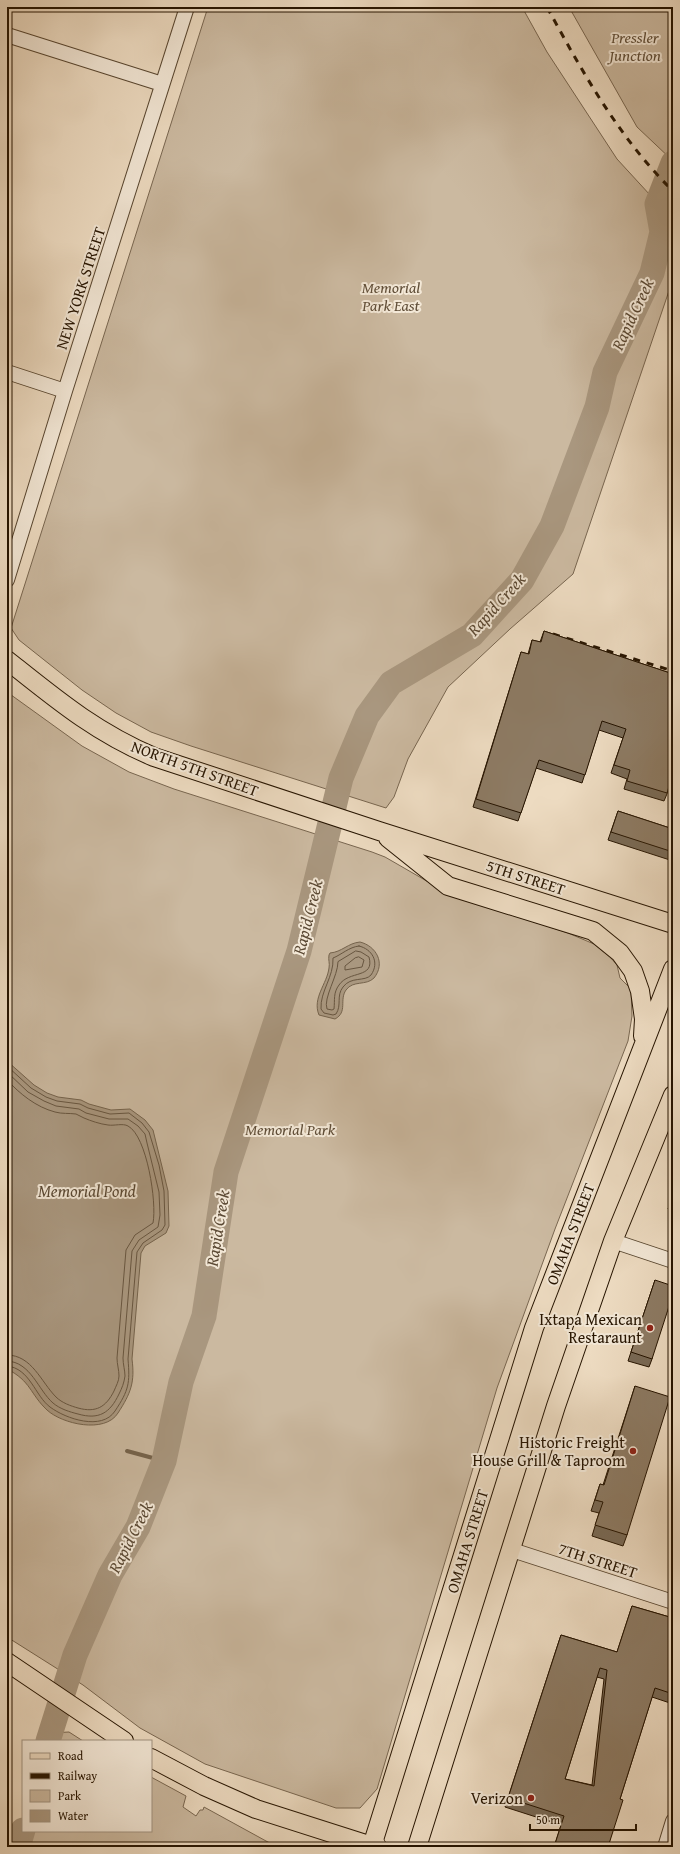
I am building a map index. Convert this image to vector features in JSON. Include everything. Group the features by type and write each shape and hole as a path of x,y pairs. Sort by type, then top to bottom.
{"main road":[{"name":"NORTH 5TH STREET","path":"7,660 71,710 112,737 154,757 379,831"},
{"name":"5TH STREET","path":"379,831 673,924"},
{"path":"379,831 448,886 592,931 614,949 633,971 640,990 644,1019 642,1049"},
{"name":"OMAHA STREET","path":"373,1847 534,1328 673,969"},
{"path":"417,1847 512,1550 556,1406 613,1242 673,1095"},
{"path":"7,1662 122,1740"},
{"path":"152,1759 204,1786 256,1809 373,1847"}],"street":[{"name":"NEW YORK STREET","path":"7,580 65,391 187,7"},
{"path":"7,35 162,84"},
{"path":"7,372 65,391"},
{"path":"613,1242 673,1261"},
{"name":"7TH STREET","path":"512,1550 673,1602"},
{"path":"665,1847 673,1821"}],"green space":[{"name":"Memorial Park East","path":"208,7 522,7 547,52 617,159 673,220 673,279 573,574 510,629 448,687 408,759 394,797 386,808 151,732 116,713 82,690 19,640 11,628"},
{"name":"Pressler Junction","path":"569,7 673,7 673,161 637,127"},
{"name":"Memorial Park","path":"7,692 82,746 129,772 174,789 372,852 385,857 444,891 568,933 594,944 617,965 620,978 631,989 632,1016 628,1041 555,1229 497,1388 377,1789 360,1808 336,1808 205,1764 140,1728 83,1685 7,1637"},
{"path":"69,1732 81,1740 48,1740 50,1733"},
{"path":"152,1778 186,1796 183,1807 196,1816 200,1810 203,1810 204,1807 277,1847 18,1847 22,1832 152,1832"}],"water":[{"path":"360,942 371,947 378,956 378,972 371,980 352,985 346,990 343,998 341,1013 335,1019 319,1015 317,1003 328,974 330,953"},
{"name":"Memorial Pond","path":"7,1061 34,1085 47,1093 58,1097 81,1100 89,1104 111,1110 130,1109 145,1120 153,1130 168,1191 169,1226 166,1233 145,1246 141,1253 131,1387 118,1413 112,1419 104,1423 83,1425 73,1423 54,1415 41,1404 21,1378 7,1369"}],"building":[{"path":"544,631 673,674 673,781 671,780 667,793 627,781 630,770 614,765 626,729 602,721 585,775 539,760 521,813 476,799 521,652 529,654 532,640 541,642"},
{"path":"618,811 673,829 673,852 611,832"},
{"name":"Ixtapa Mexican Restaraunt","path":"655,1280 673,1286 673,1294 652,1359 631,1352"},
{"name":"Historic Freight House Grill & Taproom","path":"635,1386 670,1397 627,1535 595,1525 603,1502 595,1500 600,1484 604,1485"},
{"path":"632,1606 673,1618 673,1694 655,1688 620,1799 623,1800 608,1847 554,1847 564,1816 508,1798 561,1635 617,1652","holes":["600,1668 607,1670 594,1786 565,1779"]}],"waterway":[{"name":"Rapid Creek","path":"48,1740 75,1655 110,1575 138,1527 164,1461 181,1382 204,1316 226,1172 299,951 341,778 367,716 391,683 472,635 522,580 552,526 597,407 605,372 652,273 662,232 657,204 673,163"},
{"path":"127,1451 164,1461"},
{"name":"Rapid Creek","path":"18,1847 22,1832"}],"railway":[{"path":"547,7 603,104 636,149 673,191"},
{"path":"553,634 673,671"}],"place":[{"name":"Ixtapa Mexican Restaraunt","path":"650,1328"},
{"name":"Historic Freight House Grill & Taproom","path":"633,1451"},
{"name":"Verizon","path":"531,1798"}]}
